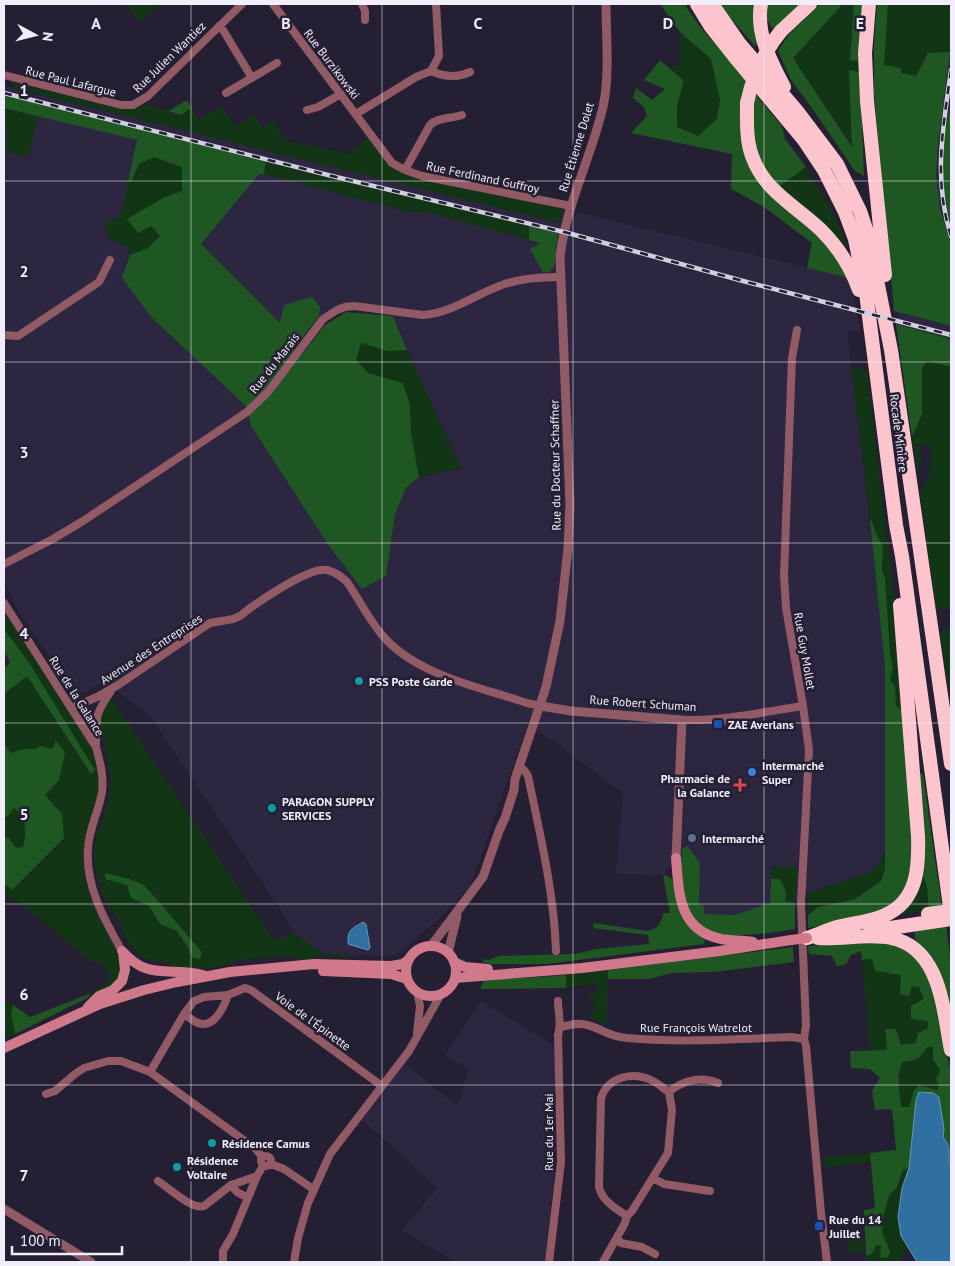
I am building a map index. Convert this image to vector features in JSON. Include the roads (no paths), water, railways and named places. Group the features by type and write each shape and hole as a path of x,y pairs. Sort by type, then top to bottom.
{"highway":[{"path":"691,4 711,27"},
{"name":"Rocade Minière","path":"697,4 711,27 804,140 837,193 856,239 866,293 896,525 951,912"},
{"name":"Rocade Minière","path":"712,4 739,43 797,111 837,164 860,211 874,257 891,350 951,764"},
{"path":"761,4 759,15 762,38 770,62 797,111"},
{"path":"810,4 770,44 756,72 747,103 751,154 767,184 820,229 844,256 854,274 871,335"},
{"path":"869,4 865,53 867,101 890,320 891,350"},
{"path":"805,943 822,933 885,915 897,908 911,891 918,868 918,836 893,540 896,525"},
{"path":"843,937 951,912"},
{"path":"822,933 929,918 951,919"},
{"path":"805,943 822,939 872,936 892,938 915,949 932,971 938,984 951,1050"}],"main road":[{"path":"676,858 681,901 686,916 692,925 714,937 735,941 750,941 760,945"},
{"path":"455,978 582,968 790,940 805,943"},
{"path":"4,1048 84,1011 144,990 206,976 314,964 391,966 403,964 416,951 431,946 448,952 454,962 455,978 451,986 441,994 426,995 416,991 407,979 406,971 409,959"},
{"path":"122,951 128,958 143,968 169,972 190,971 206,976"},
{"path":"84,1011 99,996 113,990 122,981 125,961 122,951"},
{"path":"454,962 465,967 508,973"},
{"path":"282,968 391,974 407,979"}],"street":[{"name":"Rue Julien Wantiez","path":"133,105 148,96 242,4"},
{"name":"Rue Burzikowski","path":"273,4 392,162"},
{"path":"362,4 365,11 364,20"},
{"path":"356,114 416,77 431,71 439,56 436,4"},
{"name":"Rue Étienne Dolet","path":"562,237 603,104 606,82 606,4"},
{"path":"218,26 223,30 252,78"},
{"path":"226,92 277,63"},
{"path":"431,71 443,76 463,76 470,72"},
{"name":"Rue Paul Lafargue","path":"4,75 121,105 133,105"},
{"path":"307,110 318,107 340,94"},
{"path":"405,170 430,125 435,120 462,115"},
{"name":"Rue Ferdinand Guffroy","path":"392,162 405,170 430,178 570,206"},
{"name":"Rue du Docteur Schaffner","path":"431,946 478,886 487,869 541,706 554,655 567,564 570,513 560,277 562,237"},
{"path":"4,335 18,336 99,282 110,260"},
{"name":"Rue du Marais","path":"4,564 84,521 247,412 268,392 323,319 337,310 354,306 423,315 433,314 444,311 503,284 531,278 560,277"},
{"name":"Rue Guy Mollet","path":"796,330 792,358 784,575 786,608 808,735 809,768 802,888 805,943"},
{"name":"Avenue des Entreprises","path":"72,708 114,687 210,623 240,616 301,576 315,571 327,570 339,575 347,582 383,637 405,657 441,674 541,706"},
{"name":"Rue de la Galance","path":"4,603 96,747 101,764 102,787 89,839 88,864 91,883 97,901 122,951"},
{"path":"96,747 96,719 98,712 114,687"},
{"name":"Rue Robert Schuman","path":"541,706 571,711 682,720 735,717 804,706"},
{"path":"676,858 682,720"},
{"path":"519,768 524,770 528,776 540,834 551,893 556,951"},
{"name":"Rue du Docteur Schaffner","path":"448,952 458,913"},
{"path":"805,943 806,1025 804,1039 827,1262"},
{"name":"Voie de l'Épinette","path":"150,1072 190,1005 199,999 228,995 242,988 251,990 382,1086"},
{"path":"416,991 420,1006 417,1034"},
{"path":"294,1262 303,1220 313,1189 330,1154 409,1051 441,994"},
{"path":"184,1014 198,1022 208,1023 215,1018 224,1006 228,995"},
{"name":"Rue du 1er Mai","path":"549,1262 561,1162 558,1035 561,1027 558,1001"},
{"name":"Rue François Watrelot","path":"561,1027 580,1024 588,1025 611,1036 636,1039 795,1037 804,1039"},
{"path":"46,1094 55,1091 84,1068 108,1060 121,1061 150,1072 256,1148 265,1162 284,1168 313,1189"},
{"path":"626,1077 646,1078 670,1092 672,1110 669,1147 668,1153 653,1178 632,1211 626,1216 607,1202 601,1195 599,1187 601,1098 603,1091 613,1081 626,1077"},
{"path":"670,1092 677,1085 695,1080 708,1079 718,1084"},
{"path":"223,1262 223,1251 233,1234 257,1176 265,1162"},
{"path":"158,1180 192,1205 199,1207 204,1206 231,1185 257,1176"},
{"path":"653,1178 664,1184 710,1191"},
{"path":"231,1185 237,1192 248,1198"},
{"path":"4,1209 91,1262"},
{"path":"603,1262 626,1223 626,1216"},
{"path":"617,1238 621,1243 642,1248 655,1254"}],"water":[{"path":"363,922 366,924 370,948 368,950 348,944 351,930"},
{"path":"919,1092 933,1093 939,1097 944,1129 943,1137 949,1149 949,1162 951,1164 951,1262 917,1262 901,1236 898,1217 902,1188 909,1168 916,1100"}],"railway":[{"path":"951,70 941,153 942,194 951,236"},
{"path":"4,93 328,175 568,233 951,335"}],"place":[{"name":"PSS Poste Garde","path":"359,681"},
{"name":"ZAE Averlans","path":"718,724"},
{"name":"Intermarché Super","path":"752,772"},
{"name":"Pharmacie de la Galance","path":"740,785"},
{"name":"PARAGON SUPPLY SERVICES","path":"272,808"},
{"name":"Intermarché","path":"692,838"},
{"name":"Résidence Camus","path":"212,1143"},
{"name":"Résidence Voltaire","path":"177,1167"},
{"name":"Rue du 14 Juillet","path":"819,1226"}]}
